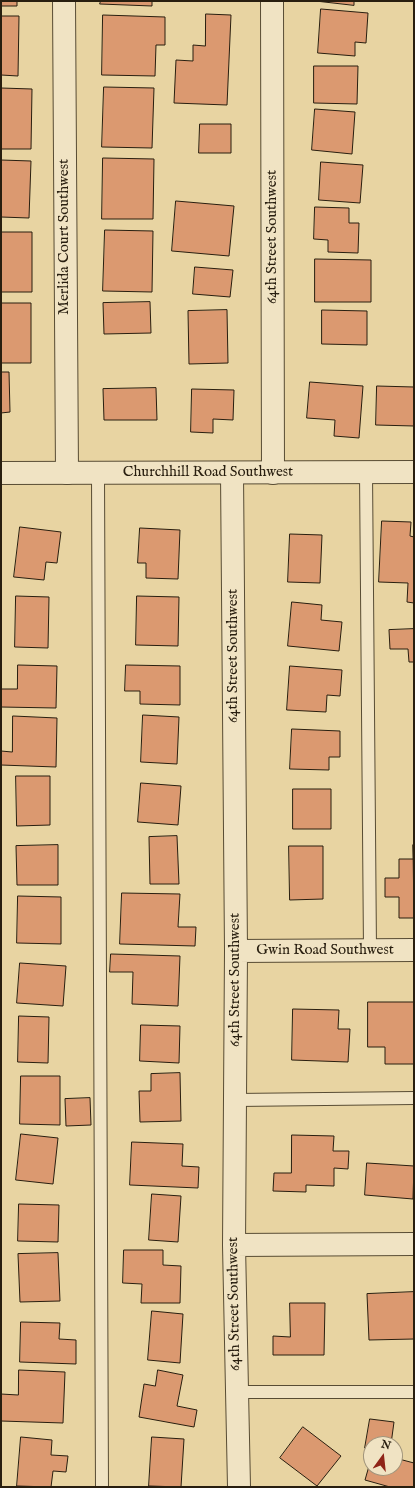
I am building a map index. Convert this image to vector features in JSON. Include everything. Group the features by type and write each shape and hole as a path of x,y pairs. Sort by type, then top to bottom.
{"street":[{"name":"Merlida Court Southwest","path":"64,1 67,473"},
{"name":"64th Street Southwest","path":"272,1 273,473"},
{"name":"Churchhill Road Southwest","path":"1,473 98,474 414,472"},
{"name":"64th Street Southwest","path":"232,473 236,951 234,1245 239,1487"},
{"name":"Gwin Road Southwest","path":"236,951 414,950"},
{"path":"234,1245 414,1244"}],"lane":[{"path":"366,472 370,950"},
{"path":"98,474 102,1487"},
{"path":"236,1100 414,1098"},
{"path":"236,1392 414,1392"}],"building":[{"path":"1,1 17,1 17,6 1,6"},
{"path":"101,1 152,1 152,6 100,4"},
{"path":"316,1 354,1 354,5"},
{"path":"321,9 368,13 366,43 355,42 355,56 318,53"},
{"path":"206,14 231,15 227,105 174,103 176,60 193,61 193,45 205,46"},
{"path":"103,15 165,17 165,45 156,45 155,76 102,75"},
{"path":"1,16 19,16 18,76 1,75"},
{"path":"314,66 358,66 357,104 314,103"},
{"path":"104,87 154,88 152,148 102,147"},
{"path":"1,88 32,89 31,149 1,149"},
{"path":"315,109 355,112 352,154 312,150"},
{"path":"200,124 231,124 231,153 199,153"},
{"path":"103,158 154,159 153,219 102,219"},
{"path":"1,160 31,161 29,218 1,217"},
{"path":"321,162 363,165 360,203 319,200"},
{"path":"176,201 234,206 229,256 172,251"},
{"path":"315,207 349,208 349,223 359,223 358,253 328,252 328,240 314,239"},
{"path":"105,230 153,231 152,292 103,291"},
{"path":"1,232 32,232 32,292 1,292"},
{"path":"315,259 371,260 371,302 315,302"},
{"path":"195,267 233,270 230,297 193,294"},
{"path":"150,302 151,333 104,334 103,303"},
{"path":"1,303 31,303 31,363 1,363"},
{"path":"227,310 228,363 189,364 188,311"},
{"path":"322,310 367,311 367,345 322,344"},
{"path":"1,372 9,372 10,412 1,413"},
{"path":"310,382 363,386 359,438 334,436 335,420 307,418"},
{"path":"377,386 414,387 414,426 376,425"},
{"path":"156,388 157,420 104,420 103,389"},
{"path":"192,389 234,390 233,420 213,419 213,433 191,432"},
{"path":"382,521 411,522 410,536 414,537 414,603 407,602 408,583 379,582"},
{"path":"20,527 61,532 57,563 46,562 44,580 14,577"},
{"path":"140,528 180,530 178,579 146,578 146,563 138,563"},
{"path":"290,534 322,535 320,583 288,582"},
{"path":"16,596 49,597 48,648 15,647"},
{"path":"137,596 179,597 178,646 136,645"},
{"path":"292,602 322,605 321,620 342,622 339,651 288,646"},
{"path":"414,629 414,662 409,662 408,649 390,649 389,630"},
{"path":"18,665 57,666 56,708 1,707 1,689 17,689"},
{"path":"126,665 180,666 180,705 140,704 140,691 125,691"},
{"path":"290,666 342,670 340,696 327,695 326,712 287,710"},
{"path":"143,715 179,717 177,764 141,762"},
{"path":"13,716 57,718 56,767 1,765 1,751 12,752"},
{"path":"292,729 340,731 340,757 329,757 329,770 290,769"},
{"path":"16,776 50,776 50,825 17,826"},
{"path":"141,783 181,786 178,825 138,822"},
{"path":"293,789 331,789 331,829 293,829"},
{"path":"177,836 179,884 150,884 149,837"},
{"path":"58,845 58,885 17,885 16,846"},
{"path":"413,845 414,918 399,918 399,897 385,897 385,878 399,878 399,859 413,859"},
{"path":"289,846 323,846 323,899 290,900"},
{"path":"122,893 180,894 178,927 196,927 195,946 120,944"},
{"path":"18,896 61,897 61,944 17,943"},
{"path":"111,954 180,956 178,1006 132,1004 133,972 110,972"},
{"path":"20,963 66,966 63,1006 17,1003"},
{"path":"368,1002 414,1002 414,1064 385,1064 385,1047 368,1047"},
{"path":"293,1009 339,1010 338,1029 350,1029 348,1062 292,1060"},
{"path":"19,1016 49,1017 48,1063 18,1062"},
{"path":"141,1025 180,1026 179,1063 140,1061"},
{"path":"180,1073 181,1121 140,1122 139,1091 151,1091 151,1074"},
{"path":"21,1076 60,1076 60,1125 20,1124"},
{"path":"90,1098 91,1125 66,1126 65,1099"},
{"path":"21,1134 58,1138 53,1184 16,1180"},
{"path":"292,1135 334,1136 333,1151 349,1151 348,1169 334,1168 334,1186 306,1185 306,1192 273,1191 274,1173 291,1173"},
{"path":"132,1142 183,1144 182,1166 199,1167 198,1188 130,1185"},
{"path":"367,1163 414,1166 413,1199 365,1195"},
{"path":"152,1194 181,1196 178,1242 149,1240"},
{"path":"19,1204 59,1205 58,1242 18,1241"},
{"path":"124,1250 163,1250 163,1265 181,1266 180,1303 141,1303 142,1284 123,1283"},
{"path":"58,1253 60,1301 20,1302 18,1254"},
{"path":"414,1292 414,1339 369,1340 367,1294"},
{"path":"290,1303 325,1303 324,1355 273,1355 273,1336 290,1337"},
{"path":"152,1311 183,1314 180,1363 148,1360"},
{"path":"21,1322 60,1323 59,1339 76,1340 76,1364 20,1362"},
{"path":"19,1370 65,1372 63,1423 1,1421 1,1394 18,1395"},
{"path":"158,1370 183,1375 177,1406 197,1410 194,1427 139,1417 144,1384 155,1386"},
{"path":"370,1419 394,1422 392,1436 367,1436"},
{"path":"303,1427 341,1456 317,1486 280,1458"},
{"path":"21,1437 52,1440 51,1455 68,1456 66,1472 53,1471 51,1487 17,1486"},
{"path":"152,1437 184,1439 181,1487 149,1486"},
{"path":"403,1460 414,1463 414,1487 390,1487 365,1480 366,1476 403,1476"}]}
